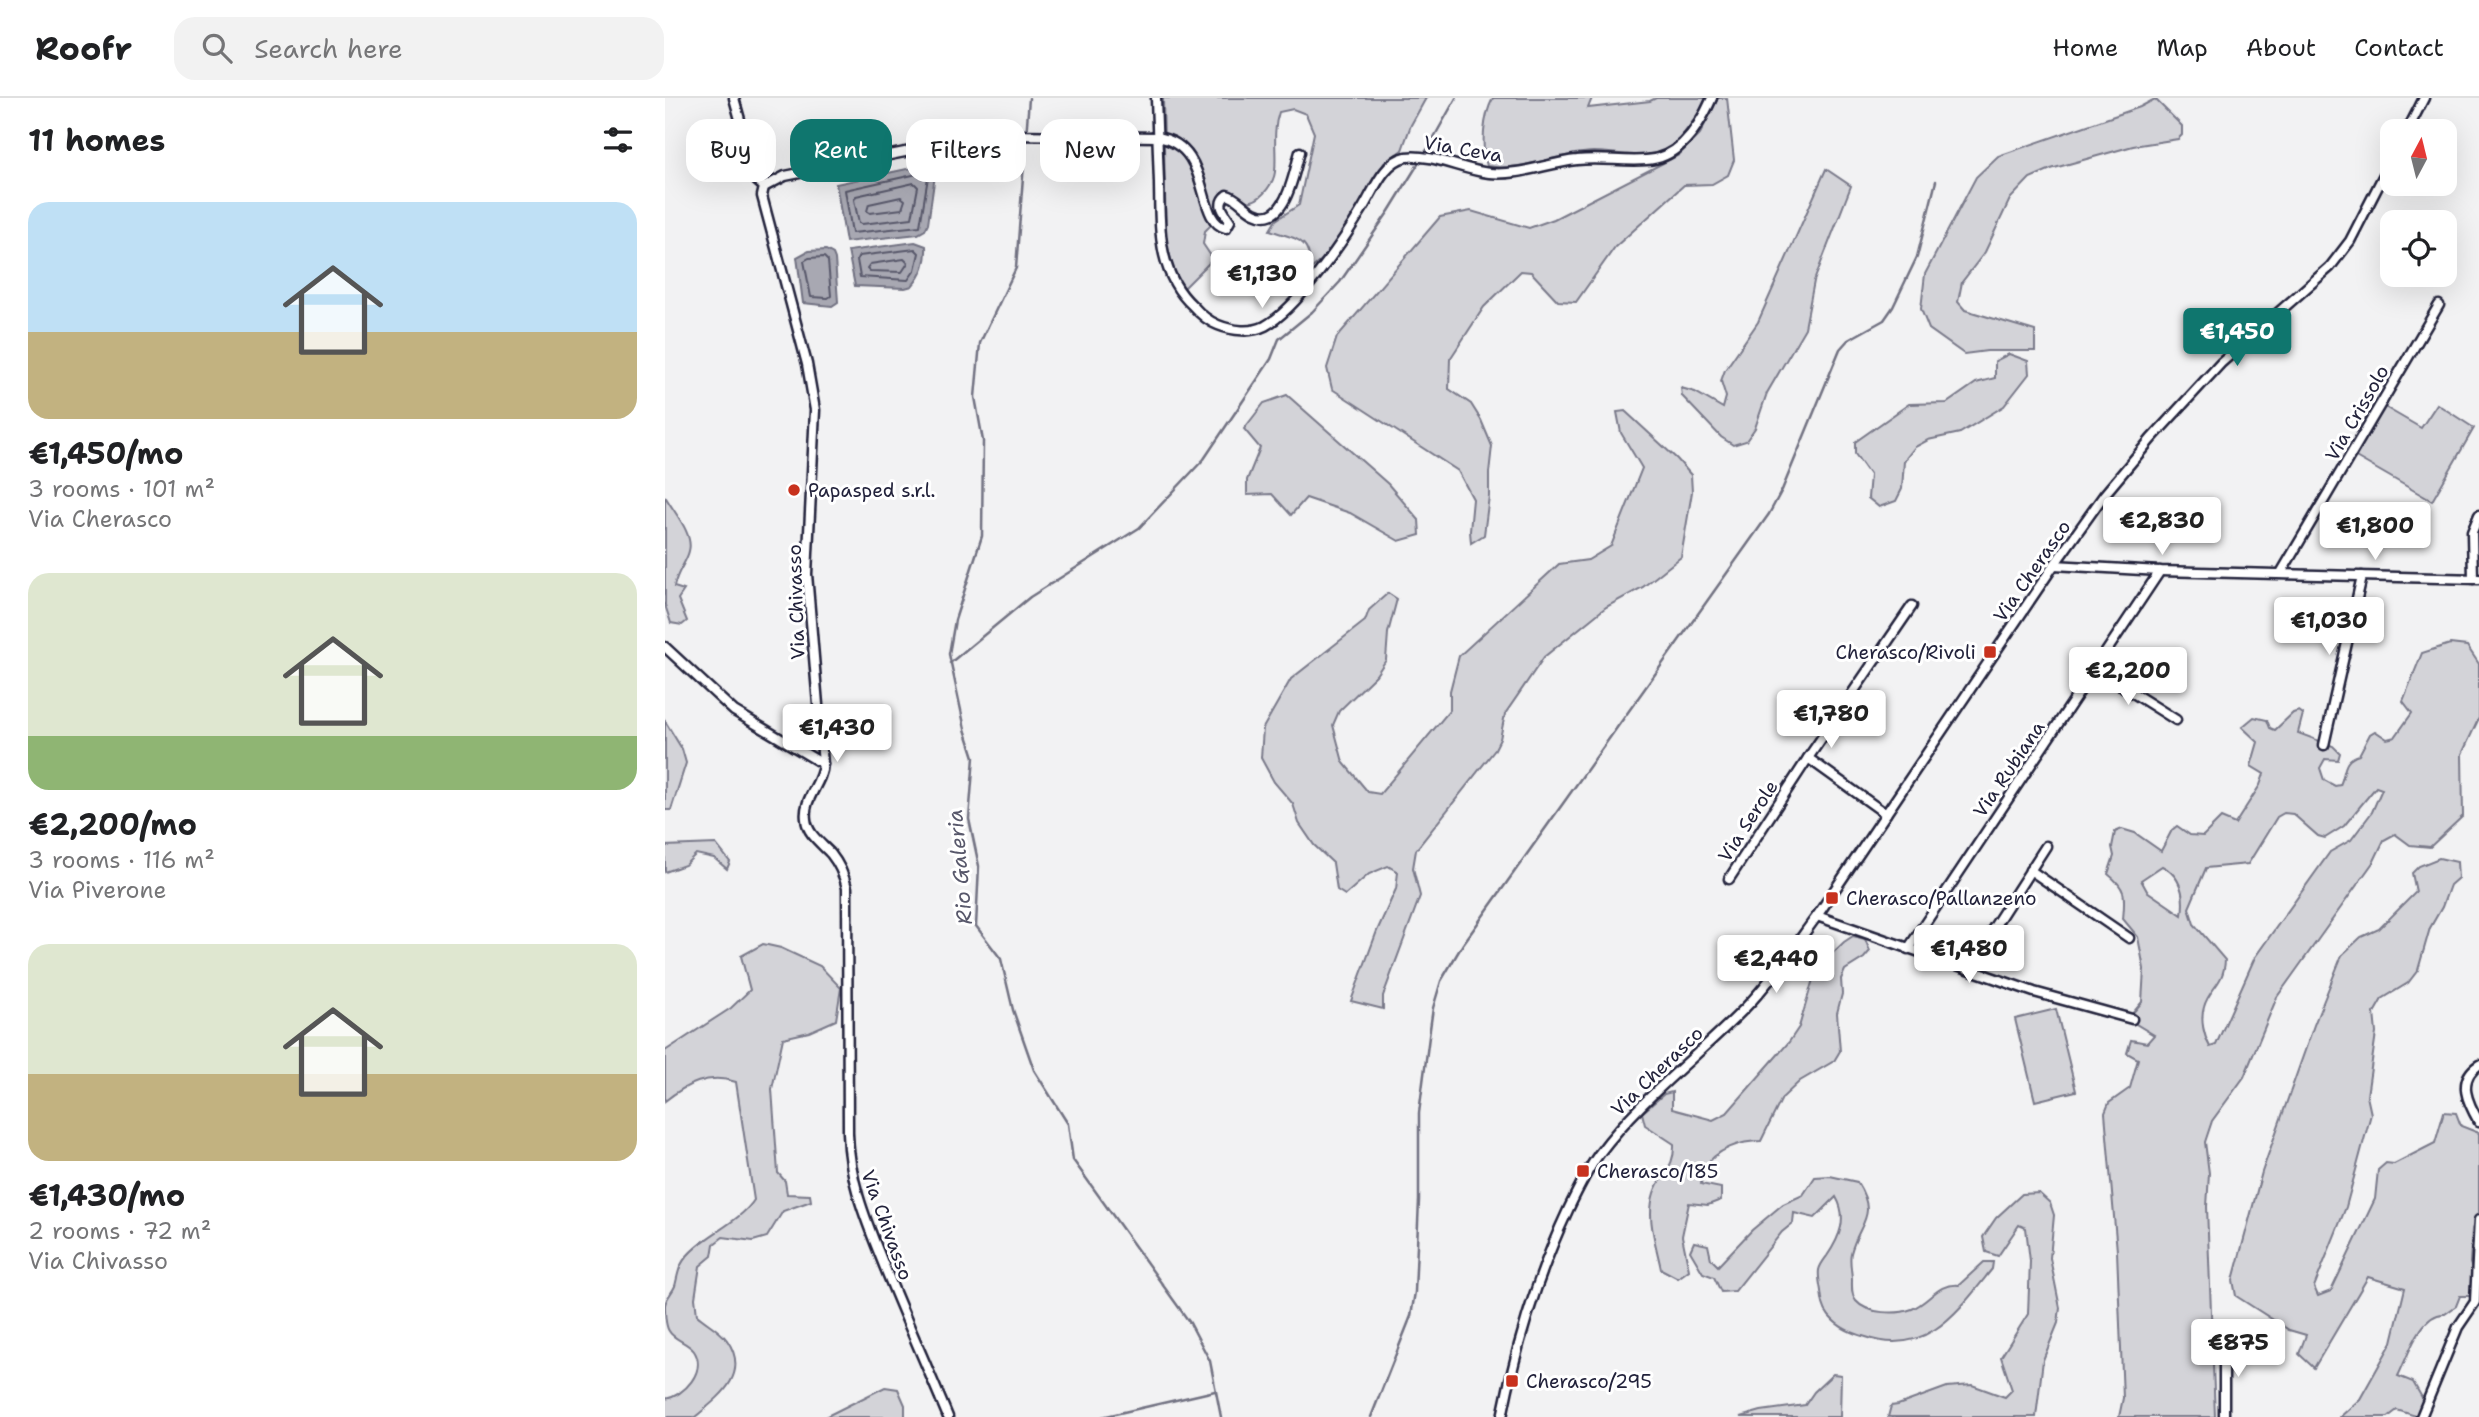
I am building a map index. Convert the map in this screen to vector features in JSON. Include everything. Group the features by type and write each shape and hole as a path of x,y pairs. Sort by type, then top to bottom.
{"street":[{"name":"Via Chivasso","path":"734,98 757,181 764,187 761,196 807,364 815,410 807,574 823,764 822,776 807,804 806,822 811,833 839,865 848,898 846,939 850,1169 858,1201 887,1275 948,1417"},
{"name":"Via Ceva","path":"1156,98 1160,240 1169,273 1184,298 1201,314 1214,323 1235,330 1264,326 1286,308 1337,250 1389,166 1399,159 1415,156 1475,171 1501,173 1524,172 1579,159 1657,159 1680,146 1700,121 1712,98"},
{"path":"2413,119 2424,98"},
{"path":"764,187 785,176 950,143 1005,135 1157,137 1174,142 1187,153 1196,170 1210,212 1219,225 1225,228 1229,227 1230,223 1221,208 1222,200 1227,195 1257,214 1269,216 1276,212 1287,194 1300,152"},
{"name":"Via Cherasco","path":"1502,1417 1518,1345 1535,1294 1559,1229 1586,1174 1612,1138 1640,1108 1760,992 1817,916 2104,495 2221,363 2330,267 2350,241 2380,182"},
{"name":"Via Crissolo","path":"2281,573 2439,305"},
{"path":"2054,565 2160,571 2476,579 2472,532 2479,515"},
{"name":"Via Rubiana","path":"1908,949 2160,571"},
{"path":"2325,746 2362,576"},
{"name":"Via Serole","path":"1729,879 1912,606"},
{"path":"665,647 734,711 823,764"},
{"path":"2095,668 2176,720"},
{"path":"1808,758 1886,814"},
{"path":"1967,969 2046,846"},
{"path":"2030,870 2129,938"},
{"path":"1817,916 2035,992 2132,1019"},
{"path":"2479,1065 2468,1075 2465,1087 2468,1102 2479,1122"},
{"path":"2421,1417 2458,1327 2475,1301 2479,1220"},
{"path":"2224,1341 2224,1417"}],"shaded area":[{"path":"1163,98 1426,98 1411,125 1402,150 1384,163 1337,246 1310,270 1308,251 1301,241 1270,230 1276,220 1299,205 1314,133 1306,114 1293,109 1279,112 1275,134 1275,172 1270,185 1260,197 1252,201 1244,200 1233,193 1218,201 1221,215 1205,231 1203,244 1213,259 1183,289 1173,269 1166,239"},
{"path":"1493,98 1592,98 1588,108 1656,98 1706,98 1688,128 1663,152 1648,155 1580,153 1500,167 1487,166 1484,150 1485,123"},
{"path":"1718,98 1727,98 1734,160 1728,175 1712,184 1684,185 1615,247 1576,302 1558,301 1531,272 1521,271 1484,307 1450,359 1449,389 1471,404 1492,446 1484,535 1471,543 1473,499 1458,471 1332,389 1327,368 1337,337 1440,217 1471,211 1529,228 1554,219 1679,155 1700,134"},
{"path":"2155,99 2182,126 2182,135 2178,139 2133,146 2051,169 2030,178 2010,199 1985,252 1962,282 1958,302 1965,310 2035,331 2035,351 1964,354 1929,329 1921,309 1925,274 1976,177 1998,156 2140,107"},
{"path":"1826,169 1851,186 1814,281 1805,328 1767,393 1755,428 1746,441 1733,445 1721,437 1682,396 1681,388 1695,392 1723,408 1726,397 1721,381 1725,370 1758,322"},
{"path":"2009,354 2028,361 2029,374 2004,406 1960,433 1928,440 1915,447 1904,461 1902,489 1896,501 1879,507 1868,498 1870,475 1855,454 1855,442 1909,404 1947,403 1976,383 1995,378 1995,361"},
{"path":"1287,395 1388,484 1419,520 1420,535 1399,541 1350,513 1306,498 1291,515 1272,494 1247,495 1247,480 1260,448 1244,429 1264,403"},
{"path":"2437,404 2474,428 2432,501 2354,456 2383,406 2421,428"},
{"path":"1625,411 1691,475 1692,492 1681,557 1643,587 1606,607 1544,657 1505,714 1500,739 1494,751 1416,850 1413,868 1420,896 1383,996 1383,1009 1351,1001 1396,889 1398,872 1388,866 1369,874 1345,895 1337,890 1333,863 1314,845 1299,823 1293,804 1274,782 1261,758 1263,728 1291,679 1365,621 1369,610 1388,593 1397,599 1388,633 1386,660 1376,675 1339,711 1333,725 1343,762 1368,792 1380,794 1450,710 1450,691 1459,656 1559,564 1588,560 1611,546 1642,468 1621,433 1617,412"},
{"path":"665,496 686,530 690,544 688,556 674,587 684,590 678,599 687,621 682,625 671,623 665,605"},
{"path":"2450,644 2467,646 2479,664 2479,718 2462,754 2463,816 2430,847 2410,845 2395,834 2384,840 2374,861 2277,997 2244,1077 2212,1121 2205,1142 2209,1173 2207,1207 2215,1417 2119,1417 2123,1398 2117,1251 2105,1113 2109,1103 2130,1088 2138,1059 2127,1053 2131,1040 2147,1043 2154,1035 2136,1024 2131,1015 2142,1002 2144,969 2138,937 2123,919 2122,889 2108,874 2114,856 2112,847 2115,832 2122,829 2135,833 2161,851 2177,826 2190,835 2203,836 2221,818 2235,824 2264,774 2251,766 2258,742 2242,727 2254,717 2267,720 2270,728 2275,730 2293,713 2299,711 2303,714 2298,733 2333,746 2340,753 2338,760 2325,759 2320,768 2324,780 2335,786 2340,785 2347,763 2359,755 2370,734 2375,731 2387,739 2395,737 2412,713 2403,701 2422,653","holes":["2376,787 2382,789 2372,812 2351,840 2330,852 2255,957 2216,1045 2210,1047 2202,1017 2206,1001 2222,975 2225,960 2194,924 2189,908 2206,868 2248,864 2277,817 2284,813 2293,814 2318,836 2325,838 2344,826","2162,866 2174,875 2180,887 2182,915 2147,891 2141,880"]},
{"path":"665,721 682,749 686,763 671,810 665,810"},
{"path":"716,844 730,862 727,869 714,858 696,854 685,865 665,872 665,846"},
{"path":"2439,858 2457,862 2458,878 2450,885 2430,928 2418,970 2408,983 2382,999 2374,1013 2376,1033 2367,1096 2371,1114 2346,1207 2314,1287 2318,1296 2331,1291 2375,1199 2378,1170 2386,1163 2394,1164 2435,1143 2444,1112 2456,1113 2461,1126 2479,1133 2479,1212 2472,1229 2470,1263 2476,1280 2473,1296 2460,1296 2456,1306 2445,1314 2437,1315 2422,1327 2398,1376 2413,1382 2424,1401 2419,1417 2397,1410 2388,1417 2340,1417 2360,1399 2392,1342 2405,1288 2368,1277 2314,1368 2299,1354 2306,1335 2289,1330 2236,1296 2233,1280 2262,1172 2342,955 2361,937 2379,929 2416,892 2412,873 2419,866"},
{"path":"1853,936 1865,939 1870,951 1845,970 1841,979 1842,994 1837,1013 1840,1051 1834,1061 1800,1081 1782,1098 1761,1141 1730,1147 1709,1161 1701,1184 1721,1188 1721,1200 1708,1205 1689,1203 1682,1236 1689,1270 1678,1278 1661,1269 1653,1231 1652,1202 1657,1186 1670,1165 1674,1144 1645,1125 1642,1113 1664,1094 1672,1092 1672,1109 1713,1120 1727,1113 1799,1027 1816,969"},
{"path":"763,944 781,948 820,966 841,988 836,1020 809,1032 783,1038 772,1089 778,1173 785,1181 787,1194 810,1195 811,1201 783,1211 767,1237 753,1241 723,1237 714,1244 712,1256 700,1266 695,1298 697,1315 727,1340 736,1364 734,1374 722,1393 695,1417 665,1417 665,1399 686,1388 698,1367 694,1351 671,1334 666,1322 666,1302 675,1286 680,1267 695,1248 738,1217 754,1200 736,1082 716,1079 698,1082 665,1101 665,1051 731,1008 750,990 741,956"},
{"path":"2056,1009 2076,1091 2035,1101 2015,1019"},
{"path":"1830,1176 1857,1182 1866,1204 1865,1219 1850,1256 1853,1294 1856,1301 1867,1309 1891,1313 1906,1311 1919,1306 1945,1287 1959,1285 1984,1262 1993,1262 1992,1269 1954,1314 1924,1336 1907,1341 1888,1342 1851,1332 1837,1324 1827,1313 1822,1301 1819,1278 1820,1266 1836,1242 1841,1227 1840,1205 1836,1197 1815,1218 1794,1213 1793,1223 1782,1232 1735,1291 1721,1292 1714,1277 1703,1273 1690,1251 1694,1242 1708,1245 1711,1259 1718,1266 1752,1230 1783,1204 1803,1195 1815,1177"},
{"path":"2039,1193 2050,1203 2054,1215 2050,1258 2060,1308 2058,1323 2043,1360 2036,1417 1888,1417 1891,1406 1947,1387 1972,1385 2005,1397 2012,1390 2001,1357 2028,1314 2030,1261 2026,1228 2019,1225 1998,1256 1986,1252 1983,1237 1996,1218 2022,1194"},
{"path":"1833,1374 1841,1375 1840,1417 1740,1417 1805,1405"},
{"path":"885,1387 898,1389 905,1405 905,1417 825,1417"}],"water":[{"path":"906,169 906,182 934,182 925,230 918,234 846,242 836,184 892,182 892,172"},
{"path":"915,242 926,246 926,251 921,272 912,286 855,286 848,251"},
{"path":"826,250 833,254 835,259 838,302 832,306 803,303 797,257 808,251"}],"waterway":[{"name":"Rio Galeria","path":"1029,98 1016,268 980,343 975,397 983,441 982,536 955,620 949,654 965,729 974,757 969,819 979,866 976,926 1001,959 1013,1010 1034,1070 1068,1124 1073,1160 1190,1323 1210,1361 1221,1417"},
{"path":"950,663 1030,597 1139,528 1204,459 1271,359 1279,339 1312,312 1340,282 1389,211 1456,98"},
{"path":"1371,1417 1411,1316 1415,1292 1419,1113 1433,1008 1441,981 1463,944 1769,514 1782,490 1840,349 1848,340 1884,320 1893,307 1917,257 1936,181"},
{"path":"1102,1417 1215,1391"}],"place":[{"name":"Papasped s.r.l.","path":"794,490"},
{"name":"Cherasco/Rivoli","path":"1990,652"},
{"name":"Cherasco/Pallanzeno","path":"1832,898"},
{"name":"Cherasco/185","path":"1583,1171"},
{"name":"Cherasco/295","path":"1512,1381"}]}
